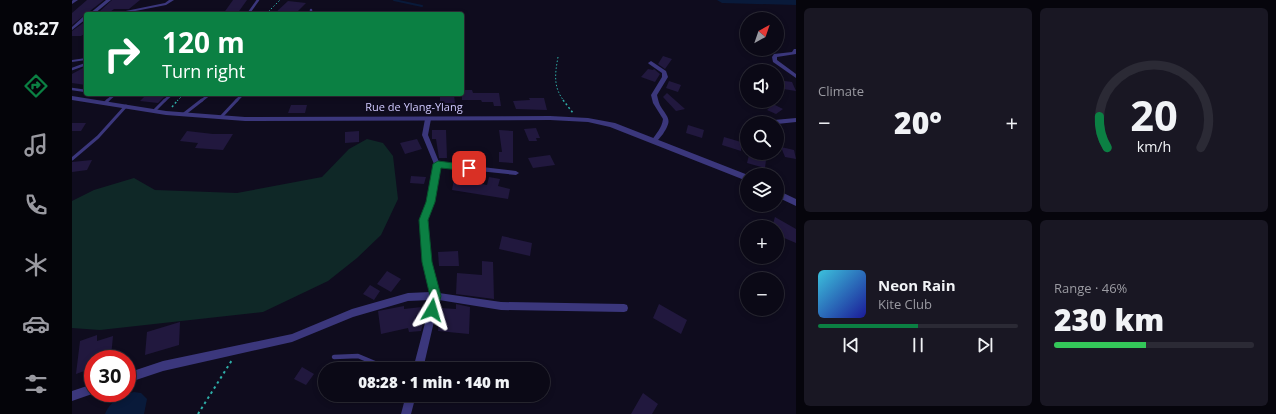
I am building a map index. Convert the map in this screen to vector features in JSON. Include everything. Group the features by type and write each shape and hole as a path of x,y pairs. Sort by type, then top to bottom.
{"street":[{"path":"72,3 76,0"},
{"path":"94,12 109,0"},
{"path":"124,12 166,4 172,0"},
{"path":"72,29 84,20"},
{"path":"796,50 794,53 776,55 774,57 775,61 796,76"},
{"path":"72,61 84,59"},
{"path":"651,63 664,72 665,77 654,96 654,99 666,118 667,123 666,127 654,141"},
{"name":"Rue de Ylang-Ylang","path":"72,98 166,113 272,120 577,119 612,125 740,175"},
{"path":"420,362 436,296 427,262 424,220 430,202 438,164 425,135 428,119"},
{"path":"784,121 796,120"},
{"path":"438,164 516,173"},
{"path":"784,197 796,203"},
{"path":"136,375 163,366 292,338 352,313 408,297 436,296 501,306 624,308"},
{"path":"72,396 84,392"},
{"path":"406,414 409,402"}],"lane":[{"path":"250,12 258,0"},
{"path":"72,69 84,65"},
{"path":"72,89 84,91"},
{"path":"105,103 113,96"},
{"path":"154,110 170,96"},
{"path":"184,114 207,96"},
{"path":"221,117 241,96"},
{"path":"72,159 98,137 126,106"},
{"path":"334,356 358,356 372,362"}],"path":[{"path":"268,12 280,0"},
{"path":"558,57 554,84 559,94 577,119"},
{"path":"166,113 182,96"},
{"path":"198,414 239,349"}],"green space":[{"path":"367,139 383,143 393,156 398,199 381,235 357,258 328,281 263,312 100,330 72,328 72,201 94,190 134,178 155,190 237,193 322,177 349,149"}],"water":[{"path":"136,392 141,393 147,399 144,414 105,414 113,403 136,402"}],"building":[{"path":"87,0 104,0 89,12 84,12 84,16 72,25 72,13"},
{"path":"112,0 140,0 129,9 114,9 110,12 100,11"},
{"path":"233,0 247,0 238,12 224,12"},
{"path":"288,1 306,3 297,12 276,12"},
{"path":"84,22 84,34 81,36 72,36 72,31"},
{"path":"663,56 672,59 665,69 658,64"},
{"path":"84,68 84,85 72,83 72,74"},
{"path":"648,69 654,69 660,74 655,82 641,77"},
{"path":"669,81 681,85 678,92 666,88"},
{"path":"784,81 792,82 796,91 784,89"},
{"path":"464,90 472,90 473,93 499,93 501,106 494,106 493,102 482,102 481,100 462,100"},
{"path":"667,93 685,109 676,111 663,97"},
{"path":"145,96 165,96 158,103 140,101"},
{"path":"440,96 454,96 455,103 440,103"},
{"path":"529,98 544,98 547,110 516,109 513,101 530,100"},
{"path":"291,105 307,105 305,113 288,113"},
{"path":"769,108 783,109 776,114 767,110"},
{"path":"72,123 86,123 81,131 72,131"},
{"path":"688,125 704,130 702,138 686,133"},
{"path":"536,128 540,138 536,138 537,141 529,141 524,129"},
{"path":"432,130 446,130 447,158 439,158 436,139 432,139"},
{"path":"499,130 513,131 513,163 499,162 499,152 502,152"},
{"path":"187,131 213,134 233,134 223,150 195,148 198,143 180,141"},
{"path":"359,131 359,142 345,143 345,132"},
{"path":"724,137 740,142 740,151 722,145"},
{"path":"417,139 422,149 405,154 400,143"},
{"path":"784,148 794,150 796,159 785,157"},
{"path":"550,155 555,165 533,168 528,158"},
{"path":"92,160 87,170 72,172 72,162"},
{"path":"748,160 766,160 765,168 747,163"},
{"path":"455,173 468,175 467,181 487,185 489,177 500,179 498,186 510,189 508,199 452,190"},
{"path":"411,176 426,177 424,184 410,183"},
{"path":"784,222 796,229 796,243 784,238"},
{"path":"502,236 532,243 530,256 499,249"},
{"path":"458,251 459,266 439,266 438,252"},
{"path":"482,261 493,262 494,299 456,294 457,273 482,275"},
{"path":"387,271 401,279 391,292 377,284"},
{"path":"370,285 380,291 374,300 363,294"},
{"path":"456,304 470,307 469,334 438,331 440,308 456,309"},
{"path":"659,304 687,320 681,334 653,318"},
{"path":"404,306 404,309 422,307 424,320 421,331 409,332 408,328 381,334 378,311"},
{"path":"180,322 179,345 145,355 147,332"},
{"path":"97,335 97,341 113,336 112,350 84,350 84,371 76,374 80,341"},
{"path":"302,367 314,374 306,385 294,379"},
{"path":"643,393 658,404 652,414 631,414"}],"waterway":[{"path":"394,0 422,6"},
{"path":"722,0 796,2"}],"route":[{"path":"432,310 436,296 427,262 424,220 430,202 438,164 469,168"}]}
